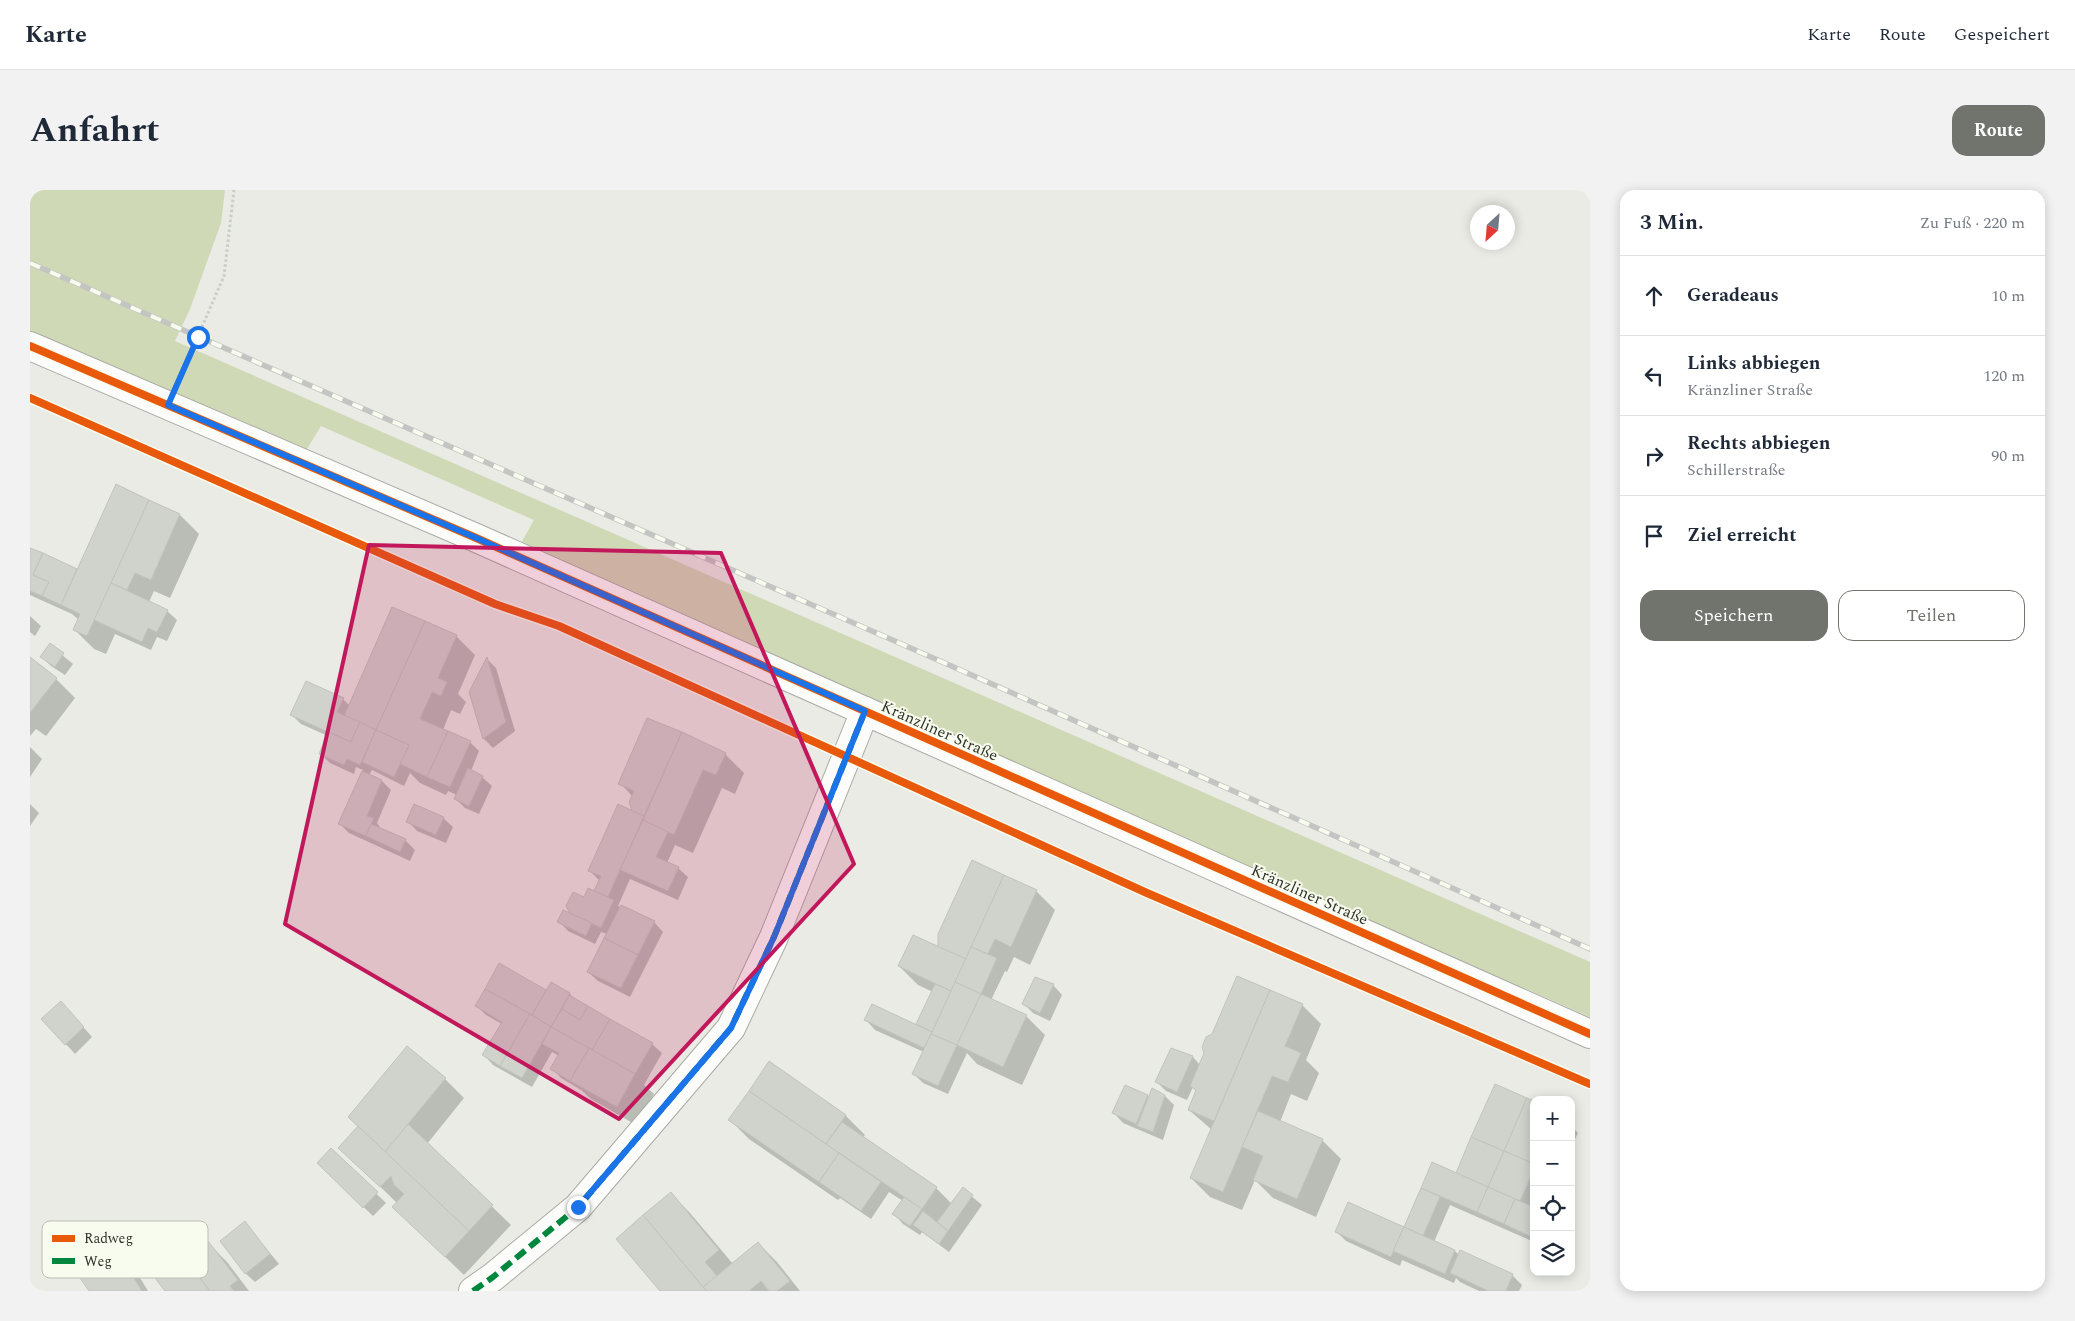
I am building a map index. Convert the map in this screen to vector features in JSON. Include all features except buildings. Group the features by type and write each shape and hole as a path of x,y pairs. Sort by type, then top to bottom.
{"street":[{"name":"Kränzliner Straße","path":"30,346 474,537 1590,1034"},
{"path":"473,1291 493,1277 578,1207 731,1028 774,937 865,711"}],"path":[{"path":"168,405 224,276 234,190"}],"highlighted area":[{"path":"369,545 721,553 854,864 619,1119 285,924"}],"green space":[{"path":"30,190 225,190 221,223 190,309 175,341 1590,962 1590,1017 519,547 534,520 321,426 304,454 30,335"}],"railway":[{"path":"30,263 888,638 1590,949"}],"marked path":[{"path":"473,1291 493,1277 578,1207 731,1028 774,937 865,711"}],"cycle path":[{"path":"30,346 474,537 1590,1034"},
{"path":"30,398 495,604 559,626 1147,893 1590,1084"}],"route":[{"path":"198,337 168,405 474,537 865,711 774,937 731,1028 578,1207"}]}
